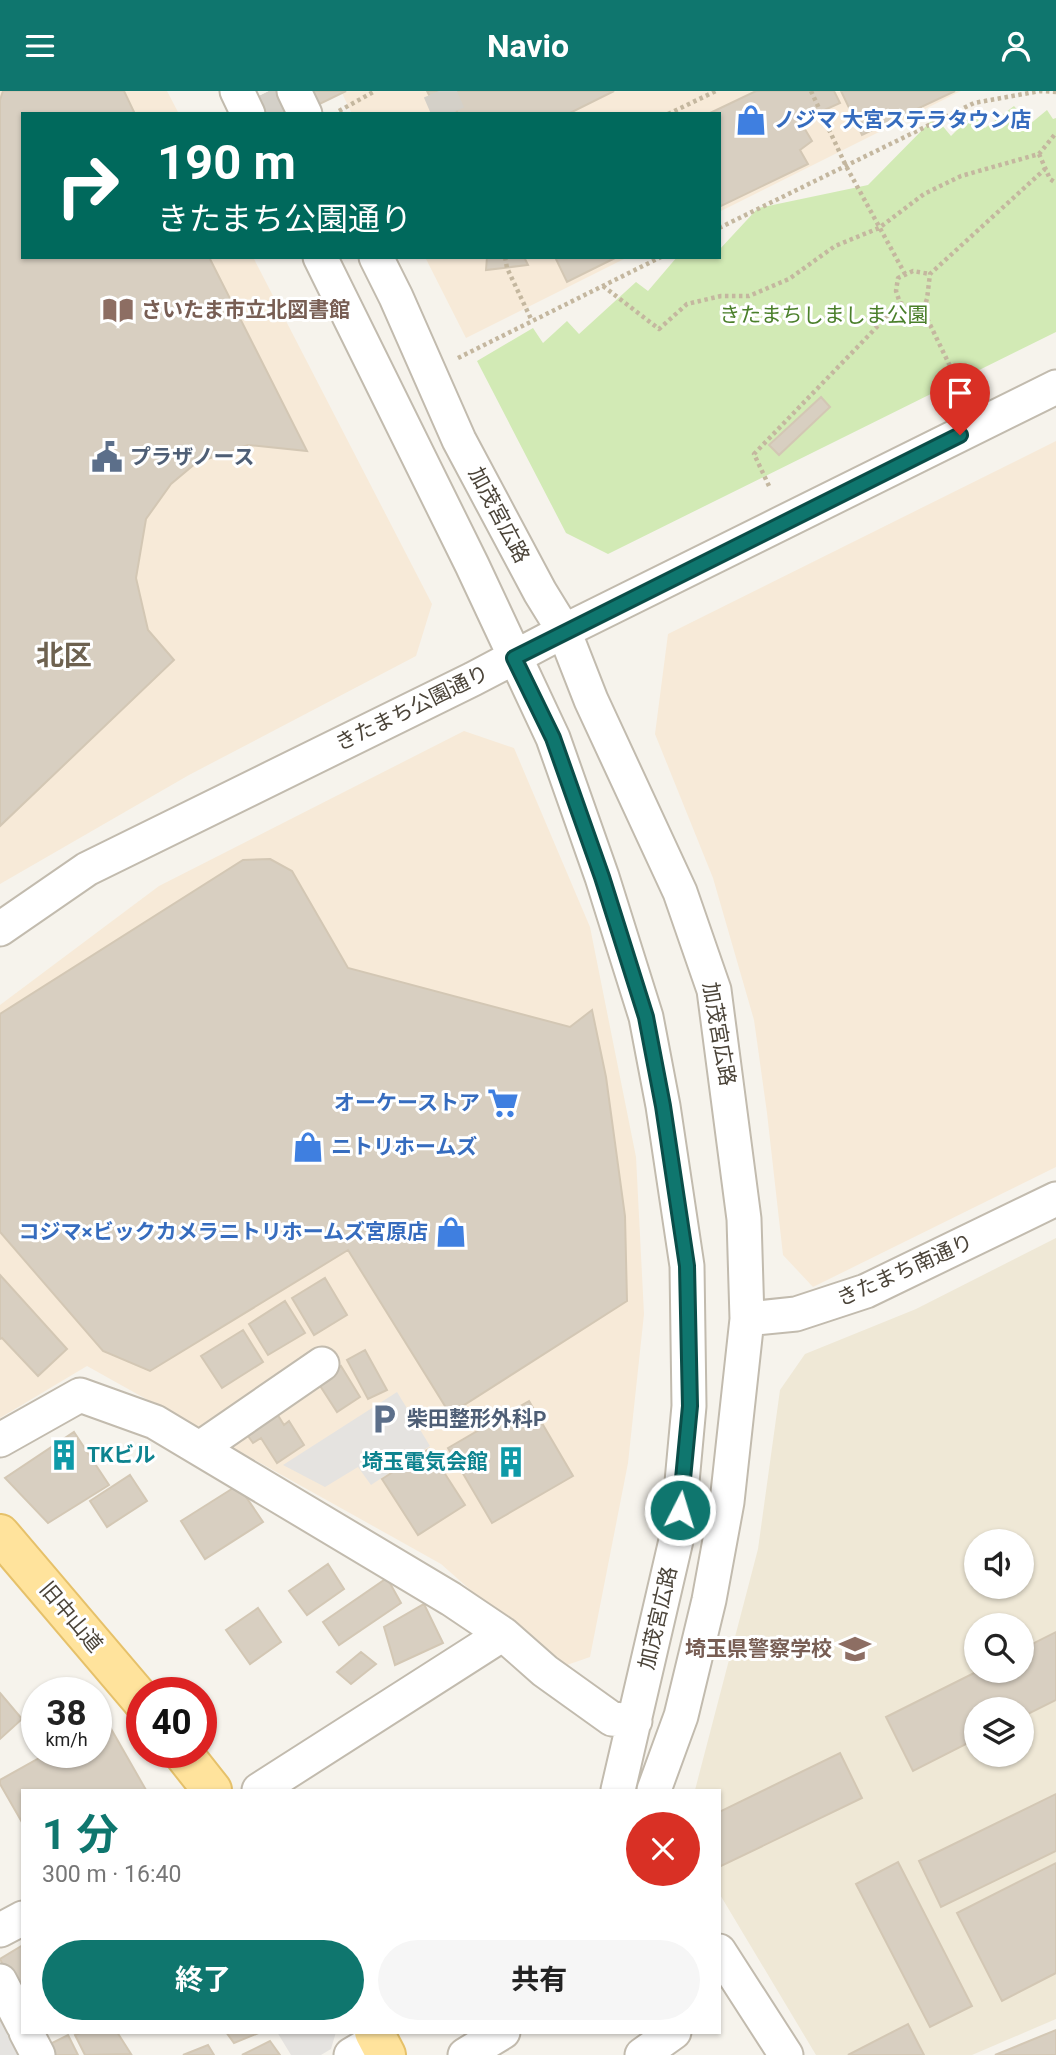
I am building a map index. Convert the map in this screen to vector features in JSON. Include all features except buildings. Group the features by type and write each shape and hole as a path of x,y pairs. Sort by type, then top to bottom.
{"main road":[{"name":"旧中山道","path":"0,1534 126,1682"},
{"path":"195,1768 211,1789"}],"street":[{"path":"237,91 247,112"},
{"path":"294,91 304,112"},
{"name":"加茂宮広路","path":"321,259 472,565 553,738 602,877 646,1017 663,1106 687,1266 690,1406 677,1536 618,1789"},
{"name":"加茂宮広路","path":"377,259 459,440 564,631 591,700 680,892 714,991 744,1219 747,1319 727,1502 709,1600 681,1716 653,1789"},
{"name":"きたまち公園通り","path":"0,929 87,869 1056,387"},
{"name":"きたまち南通り","path":"747,1319 796,1314 866,1291 1056,1199"},
{"path":"200,1448 322,1364"},
{"path":"0,1440 80,1395 155,1422 451,1599 503,1634 545,1671 612,1719 635,1721"},
{"path":"261,1789 503,1634"},
{"path":"0,1930 21,1919"},
{"path":"721,1958 730,1991 786,2055"},
{"path":"0,1981 21,2021"},
{"path":"27,2034 38,2055"},
{"path":"465,2055 500,2034"},
{"path":"642,2055 671,2034"}],"path":[{"path":"339,111 375,91"},
{"path":"672,112 716,91"},
{"path":"811,91 846,166 905,274"},
{"path":"721,227 974,103 1030,92 1056,92"},
{"path":"603,286 659,329 687,305 721,296 749,296 789,279 835,246 879,228 924,194 961,176 1039,153 1056,133"},
{"path":"1039,153 1050,179 1056,183"},
{"path":"962,391 923,310 930,274 1045,169"},
{"path":"505,259 532,321"},
{"path":"458,358 657,259"},
{"path":"900,303 896,291 898,278 912,271 930,274"},
{"path":"900,303 923,310"},
{"path":"769,486 754,454 900,303"}],"shaded area":[{"path":"0,91 167,91 178,112 21,112 21,259 254,259 432,604 416,656 189,775 0,884"},
{"path":"341,91 961,91 721,211 721,112 351,112"},
{"path":"426,259 624,259 466,338"},
{"path":"1056,441 1056,1167 813,1287 783,1255 754,1020 713,878 655,734 668,634"},
{"path":"464,731 514,748 590,927 636,1157 644,1314 628,1463 590,1657 564,1666 526,1639 441,1564 87,1366 0,1418 0,1005 159,886"},
{"name":"埼玉県警察学校","path":"1056,1238 1056,2019 972,2055 816,2055 721,1896 721,1789 695,1789 758,1549 780,1390 805,1354 916,1309"},
{"name":"柴田整形外科P","path":"397,1392 430,1446 371,1485 358,1467 325,1487 283,1465"},
{"path":"0,2006 24,2055 0,2055"},
{"path":"278,2034 335,2034 331,2049 321,2055 291,2055"}],"green space":[{"name":"きたまちしましま公園","path":"1014,106 1030,124 1047,110 1053,119 1056,118 1056,332 608,554 566,533 477,361 533,328 543,343 567,321 579,334 636,282 648,291 675,259 721,259 721,248 758,208 868,185 935,117 951,136 973,114 985,128"}],"tunnel":[{"path":"264,112 306,91"},
{"path":"439,91 448,112"}],"place":[{"name":"ノジマ 大宮ステラタウン店","path":"751,120"},
{"name":"さいたま市立北図書館","path":"118,310"},
{"name":"プラザノース","path":"107,457"},
{"name":"オーケーストア","path":"503,1103"},
{"name":"ニトリホームズ","path":"308,1147"},
{"name":"コジマ×ビックカメラニトリホームズ宮原店","path":"451,1232"},
{"name":"柴田整形外科P","path":"384,1419"},
{"name":"TKビル","path":"64,1455"},
{"name":"埼玉電気会館","path":"511,1462"},
{"name":"埼玉県警察学校","path":"855,1649"}],"district":[{"name":"北区","path":"64,655"}],"route":[{"path":"680,1510 690,1406 687,1266 663,1106 646,1017 602,877 553,738 514,658 960,435"}]}
